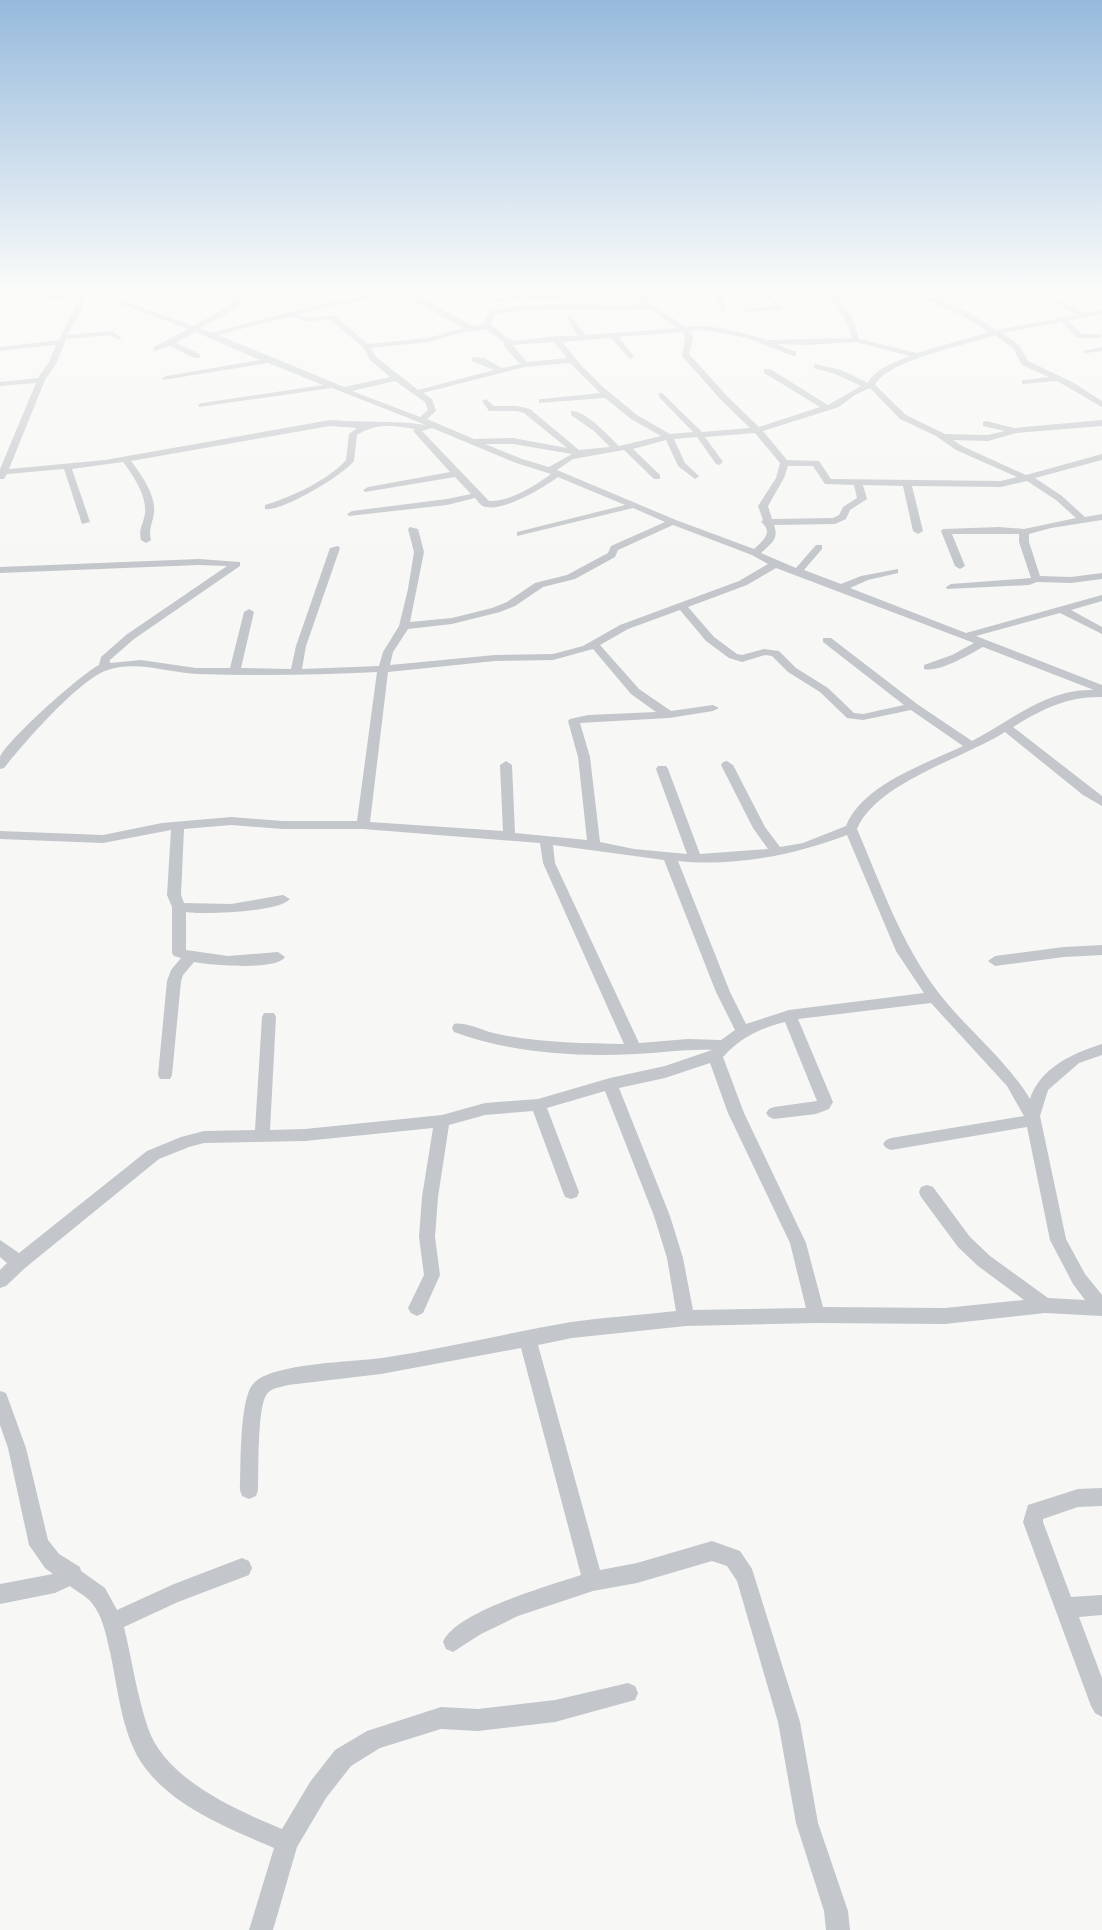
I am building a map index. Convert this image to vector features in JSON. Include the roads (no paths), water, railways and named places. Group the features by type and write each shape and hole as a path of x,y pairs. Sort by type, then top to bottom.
{"street":[{"path":"0,384 40,380"},
{"path":"41,380 2,472 125,459 330,423 366,426 383,423 421,424"},
{"path":"317,380 421,424 449,431 519,461 553,471 673,522 755,553 775,564 1102,689"},
{"path":"344,390 387,380"},
{"path":"399,380 418,392 432,406 429,415 417,431 418,434 486,504 493,505 538,486 553,471 579,452"},
{"path":"418,392 465,380"},
{"path":"592,380 634,417 668,437 674,444 681,464 695,476"},
{"path":"707,380 758,430 784,463"},
{"path":"782,380 827,408"},
{"path":"857,380 869,385 903,417 943,437 959,448 999,464 1027,478 1059,498 1086,520 1102,527"},
{"path":"473,441 513,441 579,452 626,447 668,437 758,430 827,408 869,385 872,380"},
{"path":"1025,382 1045,380"},
{"path":"1059,380 1071,385 1102,405"},
{"path":"202,405 332,386"},
{"path":"662,394 701,434 710,452 719,462"},
{"path":"542,401 607,395"},
{"path":"486,401 492,409 517,408 532,414 579,452"},
{"path":"574,413 597,429 616,448"},
{"path":"943,437 988,438 1014,431 1102,423"},
{"path":"986,424 1014,431"},
{"path":"268,507 288,501 346,467 353,453 353,434 366,426"},
{"path":"626,447 657,477"},
{"path":"784,463 816,463 828,482 991,484 1027,478 1102,457"},
{"path":"125,459 148,494 150,512 144,527 146,540"},
{"path":"755,553 771,539 772,533 766,522 763,506 780,478 784,463"},
{"path":"67,466 85,522"},
{"path":"368,490 456,474"},
{"path":"766,522 835,521 843,517 846,509 862,499 858,482"},
{"path":"907,483 918,531"},
{"path":"352,514 438,503 476,495"},
{"path":"520,534 636,505"},
{"path":"960,566 946,531 990,530 1024,532 1050,524 1102,518"},
{"path":"404,626 452,621 504,607 539,585 579,574 612,555 617,546 673,522"},
{"path":"363,825 383,669 388,652 404,626 418,552 412,529"},
{"path":"1024,532 1024,542 1036,579"},
{"path":"798,572 819,547"},
{"path":"296,672 301,646 335,548"},
{"path":"0,570 199,562 237,564 130,636 105,660 104,666"},
{"path":"0,766 17,744 72,689 90,674 104,666 141,663 196,671 296,672 383,669 495,658 553,657 577,651 624,627 743,583 775,564"},
{"path":"840,588 865,578 895,571"},
{"path":"951,588 1029,582 1036,579 1071,580 1102,576"},
{"path":"966,636 1102,598"},
{"path":"682,606 710,639 733,656 742,659 764,652 775,653 792,670 824,690 851,716 863,717 913,706"},
{"path":"1061,609 1102,631"},
{"path":"235,671 249,612"},
{"path":"827,640 913,706 971,746"},
{"path":"928,667 956,656 982,642"},
{"path":"593,643 625,683 646,703 669,715"},
{"path":"0,835 103,839 178,825 231,821 363,825 508,836 594,845 670,858 695,859 777,852 806,846 851,829 861,809 897,784 971,746 1046,704 1066,696 1090,692 1102,694"},
{"path":"594,845 586,790 584,757 574,721 588,718 669,715 713,708"},
{"path":"1005,726 1102,802"},
{"path":"726,765 759,828 777,852"},
{"path":"506,766 508,836"},
{"path":"662,770 695,859"},
{"path":"178,825 174,895 179,907 179,953 190,957 222,960 278,957"},
{"path":"851,829 903,950 934,997 1012,1082 1032,1118 1058,1240 1079,1279 1102,1308"},
{"path":"827,838 858,846"},
{"path":"546,840 549,864 634,1048"},
{"path":"670,858 723,992 742,1030"},
{"path":"179,907 191,909 236,907 283,899"},
{"path":"995,961 1064,952 1102,950"},
{"path":"165,1075 174,981 176,973 190,957"},
{"path":"0,1281 19,1262 154,1155 186,1141 204,1137 305,1135 442,1121 485,1109 538,1105 610,1084 665,1072 718,1050 742,1030 789,1016 934,997"},
{"path":"774,1113 816,1108 824,1105 826,1102 789,1016"},
{"path":"262,1136 270,1017"},
{"path":"459,1028 474,1035 497,1040 553,1046 634,1048 698,1043 718,1050"},
{"path":"1032,1118 1041,1087 1074,1059 1102,1048"},
{"path":"718,1050 736,1113 798,1243 816,1314"},
{"path":"610,1084 662,1216 675,1258 686,1318"},
{"path":"538,1105 571,1192"},
{"path":"892,1144 1032,1118"},
{"path":"417,1308 432,1275 427,1237 430,1197 442,1121"},
{"path":"927,1192 964,1242 984,1260 1045,1305"},
{"path":"0,1246 19,1262"},
{"path":"249,1490 252,1411 259,1389 270,1382 288,1377 460,1354 527,1338 572,1330 686,1318 816,1314 945,1316 1045,1305 1102,1308"},
{"path":"527,1338 593,1581"},
{"path":"0,1399 18,1448 39,1545 52,1561 73,1574 98,1595 113,1622 138,1730 149,1754 172,1781 196,1797 239,1822 287,1842"},
{"path":"1102,1497 1078,1498 1035,1512 1033,1522 1102,1706"},
{"path":"453,1642 494,1616 593,1581 637,1573 712,1551 733,1558 745,1576 789,1722 807,1823 836,1911 838,1930"},
{"path":"113,1622 174,1594 242,1568"},
{"path":"0,1594 55,1583 73,1574"},
{"path":"1065,1608 1102,1605"},
{"path":"261,1930 287,1842 318,1790 343,1758 375,1739 441,1718 478,1720 555,1711 628,1693"}]}
